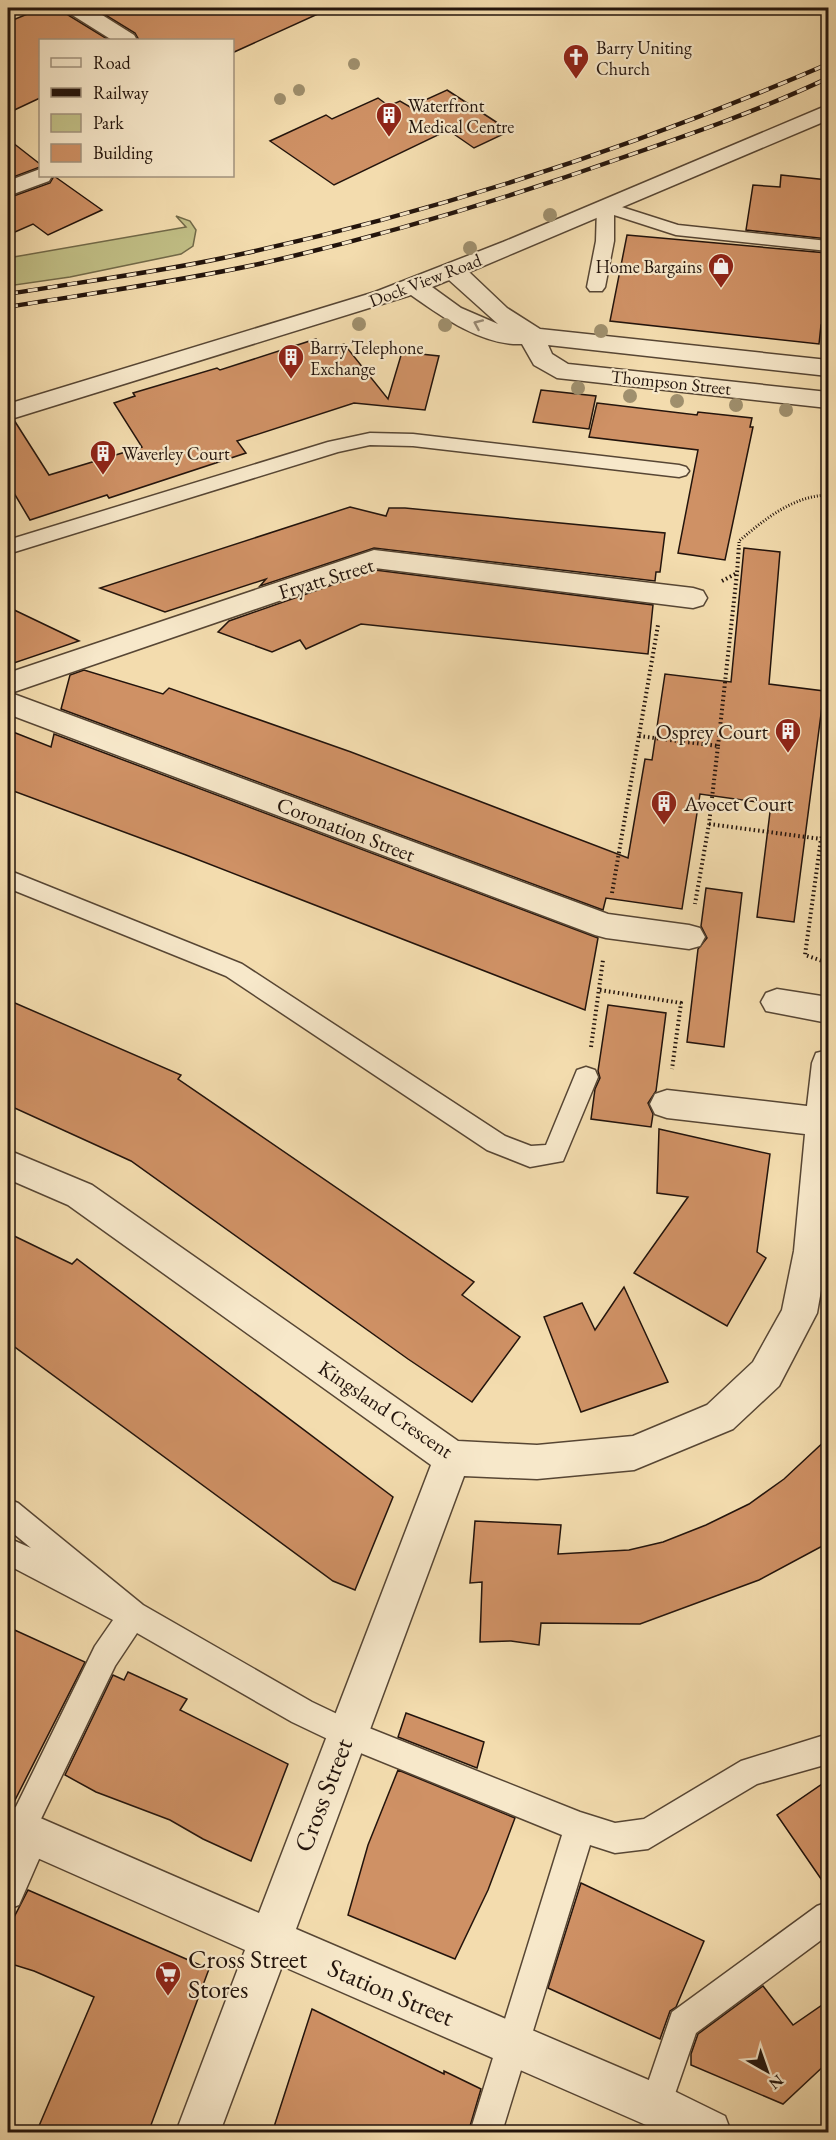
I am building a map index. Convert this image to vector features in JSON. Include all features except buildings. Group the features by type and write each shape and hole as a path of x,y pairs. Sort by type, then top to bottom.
{"street":[{"path":"77,8 124,39"},
{"name":"Dock View Road","path":"8,412 310,321 415,286 828,112"},
{"path":"8,189 39,177"},
{"name":"Thompson Street","path":"453,271 498,313 534,336"},
{"name":"Thompson Street","path":"415,286 452,313 513,337 534,336 828,368"},
{"name":"Thompson Street","path":"534,336 534,347 538,355 554,368 566,372 828,400"},
{"name":"Fryatt Street","path":"8,684 374,559 693,598"},
{"name":"Coronation Street","path":"8,703 606,926 689,937"},
{"path":"777,1002 828,1010"},
{"name":"Kingsland Crescent","path":"8,1164 80,1195 452,1458 537,1462 634,1453 720,1417 766,1374 798,1313 823,1195 823,1122 828,1063"},
{"path":"667,1104 823,1122"},
{"name":"Cross Street","path":"198,2133 346,1733 452,1458"},
{"name":"Station Street","path":"20,1830 656,2106 709,2133"}],"lane":[{"path":"596,287 605,241 606,207 676,230 828,246"},
{"path":"8,547 309,453 370,439 424,441 679,471"},
{"path":"8,879 234,970 496,1143 530,1157 554,1154 586,1077"},
{"path":"8,1512 133,1615"},
{"path":"8,1551 133,1615 302,1712 346,1733 580,1827 615,1838 648,1834 751,1771 828,1749"},
{"path":"8,1894 20,1830 105,1656 133,1615"},
{"path":"486,2133 580,1827"},
{"path":"656,2106 683,2023 828,1917"}],"path":[{"path":"689,937 709,824 739,541 767,518 816,493 828,495"},
{"path":"693,598 737,573"},
{"path":"586,1077 600,990 606,926 663,595"},
{"path":"639,736 717,747"},
{"path":"828,820 821,839 805,956 828,963"},
{"path":"709,824 821,839"},
{"path":"600,990 681,1003 667,1104"}],"green space":[{"path":"176,216 190,221 196,230 193,246 181,254 70,277 8,286 8,258 186,227"}],"railway":[{"path":"8,294 223,258 378,221 606,151 755,95 828,64"},
{"path":"8,307 165,282 259,264 396,229 532,188 673,140 752,111 828,78"}],"place":[{"name":"Barry Uniting Church","path":"576,80"},
{"name":"Waterfront Medical Centre","path":"389,138"},
{"name":"Home Bargains","path":"721,289"},
{"name":"Barry Telephone Exchange","path":"291,380"},
{"name":"Waverley Court","path":"103,476"},
{"name":"Osprey Court","path":"788,754"},
{"name":"Avocet Court","path":"664,826"},
{"name":"Cross Street Stores","path":"168,1997"}]}
